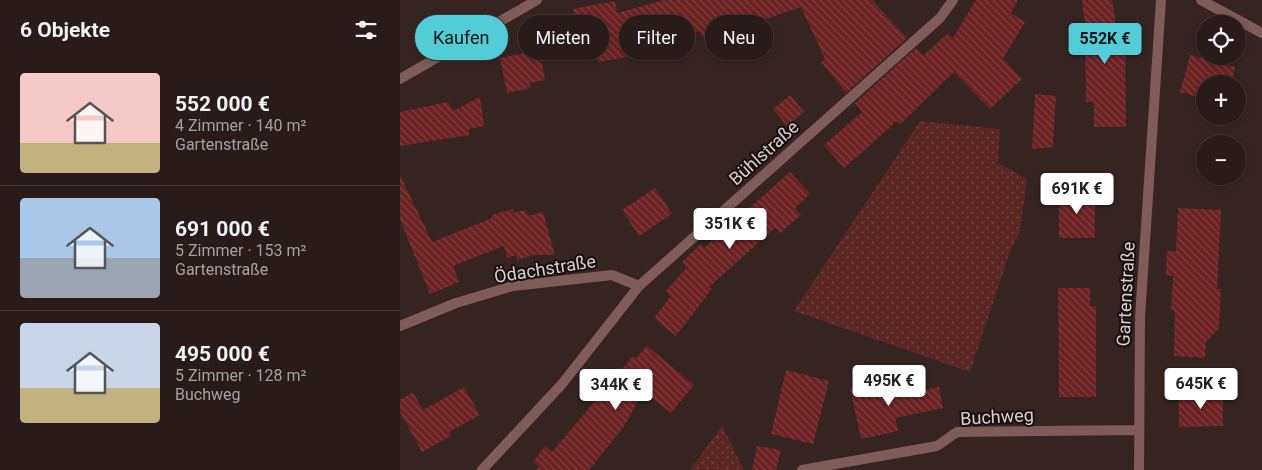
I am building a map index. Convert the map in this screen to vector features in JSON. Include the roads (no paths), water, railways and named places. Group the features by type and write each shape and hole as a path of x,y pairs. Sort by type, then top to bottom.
{"street":[{"path":"400,79 537,0"},
{"name":"Bühlstraße","path":"482,470 566,379 639,286 940,18 953,0"},
{"name":"Gartenstraße","path":"1139,470 1140,317 1161,0"},
{"path":"1201,0 1262,33"},
{"name":"Ödachstraße","path":"400,326 456,303 514,286 612,275 639,286"},
{"name":"Buchweg","path":"802,470 937,446 957,432 1138,430"}]}
